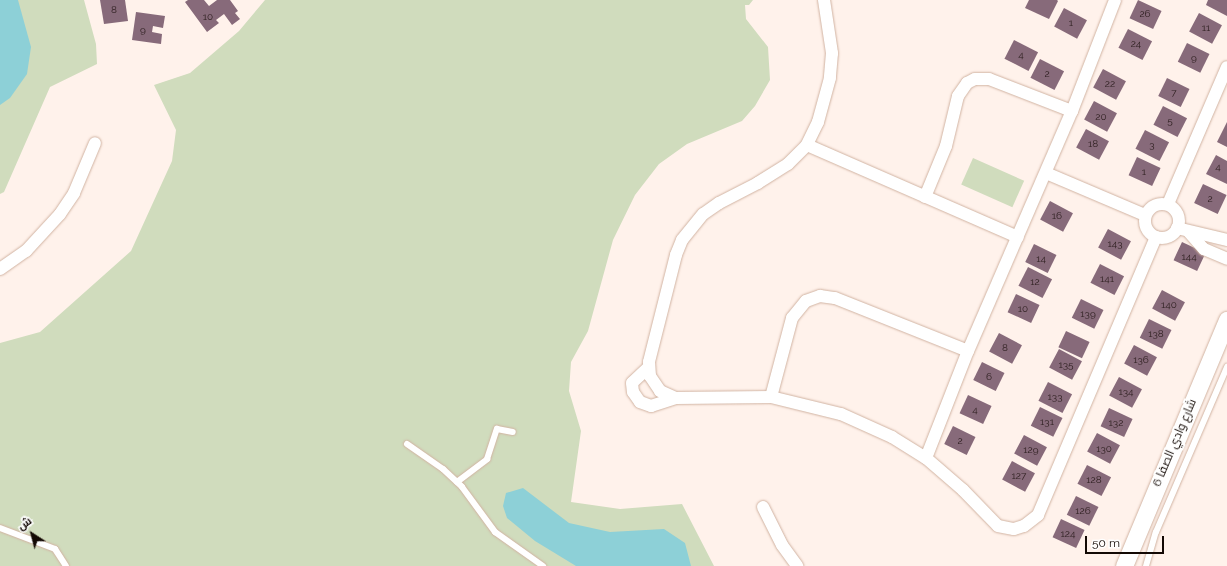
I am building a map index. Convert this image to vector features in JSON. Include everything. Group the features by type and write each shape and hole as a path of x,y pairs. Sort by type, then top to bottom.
{"main road":[{"name":"شارع وادي الصفا 6","path":"1124,566 1227,320"}],"street":[{"path":"824,0 832,53 830,78 825,102 808,144 788,164 703,214 682,240 676,255 649,367 632,383 633,392 640,402 651,406 676,398 771,398 842,414 892,437 926,458 963,490 998,526 1014,529 1032,522 1038,514 1156,237"},
{"path":"926,458 968,351 1072,111 1115,0"},
{"path":"1168,204 1227,66"},
{"path":"925,197 946,146 958,96 967,83 975,79 989,79 1072,111"},
{"path":"0,269 26,251 60,214 74,194 95,143"},
{"path":"808,144 1018,237"},
{"path":"1046,173 1145,214"},
{"path":"1145,214 1155,205 1168,204"},
{"path":"1168,204 1178,217 1183,230 1204,249 1227,259"},
{"path":"1145,214 1146,228 1156,237 1166,237 1183,230 1206,228 1218,230 1227,235"},
{"path":"1183,230 1204,233 1227,240"},
{"path":"771,398 792,318 806,301 820,296 835,298 968,351"},
{"path":"649,367 657,387 676,398"},
{"path":"763,507 782,546 797,566"}],"lane":[{"path":"1146,566 1156,532 1227,367"},
{"path":"456,482 488,459 497,429 513,432"},
{"path":"407,444 456,482 495,532 543,566"},
{"path":"0,528 50,547 62,557 66,566"}],"green space":[{"path":"0,0 84,0 96,44 97,64 50,87 4,192 0,194"},
{"path":"265,0 753,0 749,5 745,5 746,19 768,47 770,80 755,106 742,121 687,144 659,164 635,195 613,240 588,331 571,362 569,391 581,431 571,502 620,509 682,504 714,566 0,566 0,343 40,332 131,251 172,161 176,130 154,85 190,73 239,31"},
{"path":"973,158 1024,181 1012,207 961,184"}],"water":[{"path":"0,0 18,0 31,47 27,74 10,98 0,105"},
{"path":"523,488 569,523 610,532 664,529 685,543 691,566 576,566 535,541 507,518 503,506 506,493"}],"building":[{"path":"100,0 125,0 128,21 104,24"},
{"path":"188,0 204,0 209,6 217,0 230,0 238,11 235,13 240,19 232,25 224,14 216,20 219,23 207,32 185,2"},
{"path":"1029,0 1058,1 1049,19 1025,8"},
{"path":"1138,0 1162,11 1153,29 1130,18"},
{"path":"1208,0 1227,0 1227,16 1206,5"},
{"path":"1064,8 1087,20 1077,39 1054,27"},
{"path":"136,12 165,16 163,28 153,26 152,32 162,34 161,44 132,40"},
{"path":"1199,13 1222,25 1212,44 1189,32"},
{"path":"1128,29 1152,41 1143,60 1118,48"},
{"path":"1014,40 1038,52 1029,71 1004,59"},
{"path":"1187,43 1209,54 1200,73 1178,62"},
{"path":"1040,59 1064,71 1055,90 1030,78"},
{"path":"1103,69 1126,81 1116,100 1093,88"},
{"path":"1167,78 1189,89 1181,107 1158,96"},
{"path":"1094,101 1117,113 1107,132 1084,120"},
{"path":"1163,106 1187,118 1178,137 1153,125"},
{"path":"1227,122 1227,147 1217,142"},
{"path":"1086,129 1109,141 1099,160 1076,148"},
{"path":"1145,130 1169,142 1160,161 1135,149"},
{"path":"1216,155 1227,161 1227,184 1206,174"},
{"path":"1137,157 1161,168 1152,186 1129,175"},
{"path":"1203,184 1227,195 1218,214 1194,203"},
{"path":"1050,201 1073,213 1063,232 1040,220"},
{"path":"1108,229 1131,241 1121,260 1098,248"},
{"path":"1182,242 1206,253 1197,271 1174,260"},
{"path":"1034,244 1056,255 1048,273 1025,262"},
{"path":"1100,264 1124,276 1115,295 1090,283"},
{"path":"1028,267 1052,279 1043,298 1018,286"},
{"path":"1162,290 1185,302 1175,321 1152,309"},
{"path":"1016,294 1040,305 1031,323 1008,312"},
{"path":"1081,299 1103,310 1094,329 1072,318"},
{"path":"1149,319 1171,330 1162,349 1140,338"},
{"path":"1066,331 1090,342 1082,358 1058,347"},
{"path":"999,333 1022,345 1012,364 989,352"},
{"path":"1134,345 1157,357 1147,376 1124,364"},
{"path":"1059,349 1082,361 1072,380 1049,368"},
{"path":"982,362 1004,373 996,391 973,380"},
{"path":"1119,377 1142,389 1132,408 1109,396"},
{"path":"1048,382 1072,394 1063,413 1038,401"},
{"path":"968,395 992,406 983,424 960,413"},
{"path":"1040,407 1062,418 1053,437 1031,426"},
{"path":"1109,408 1133,419 1124,437 1101,426"},
{"path":"953,426 975,437 967,455 944,444"},
{"path":"1097,433 1120,445 1110,464 1087,452"},
{"path":"1024,435 1047,447 1037,466 1014,454"},
{"path":"1012,461 1035,473 1025,492 1002,480"},
{"path":"1087,465 1111,477 1102,496 1077,484"},
{"path":"1076,496 1098,507 1089,526 1067,515"},
{"path":"1061,519 1085,530 1076,548 1053,537"}]}
